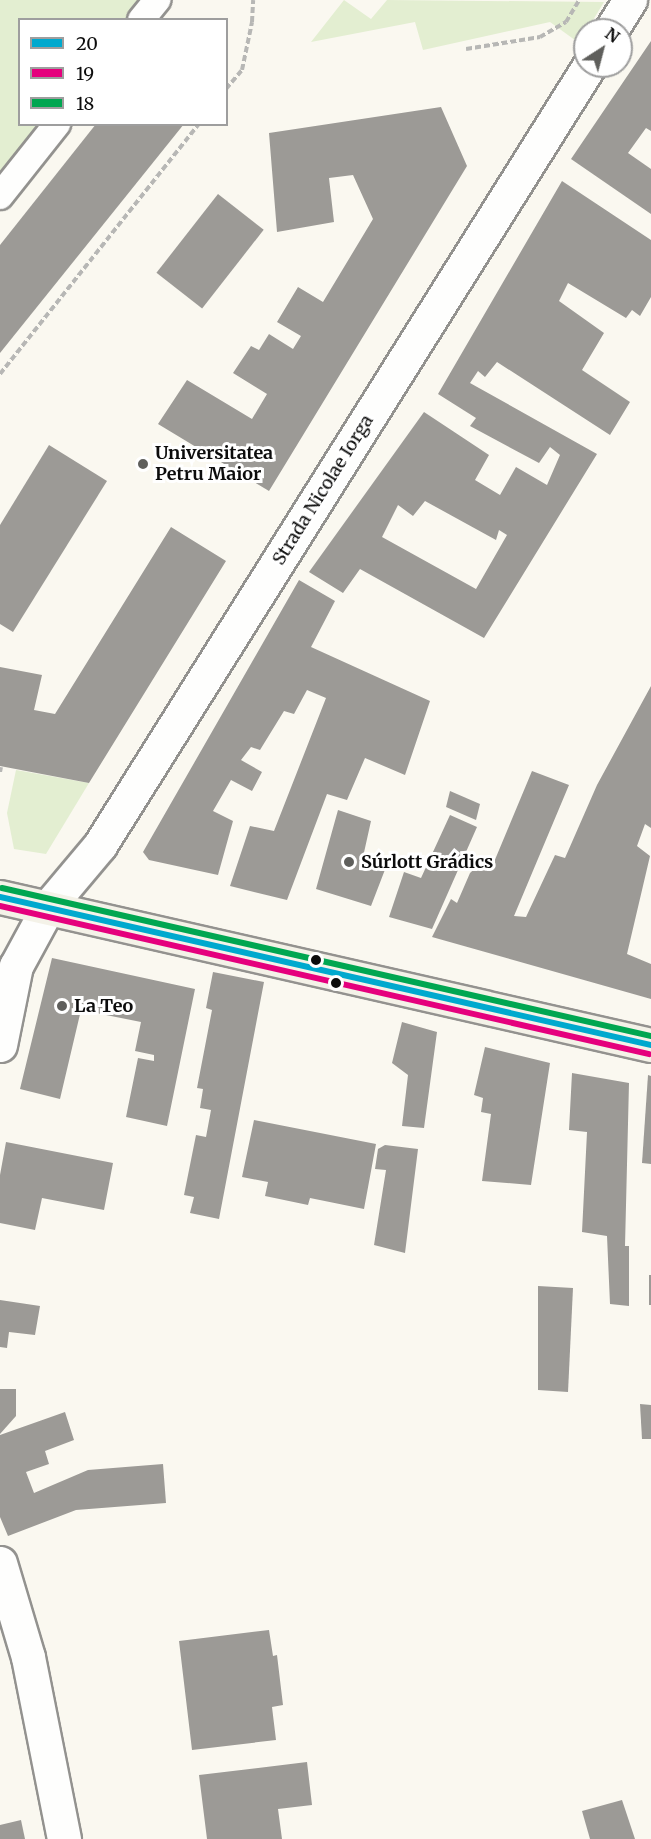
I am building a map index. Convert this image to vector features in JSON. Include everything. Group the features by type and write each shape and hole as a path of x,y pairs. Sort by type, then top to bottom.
{"main road":[{"path":"0,897 651,1045"}],"street":[{"path":"143,18 157,0"},
{"path":"619,18 630,0"},
{"path":"640,0 651,9"},
{"name":"Strada Nicolae Iorga","path":"0,1045 16,966 48,907 100,845 581,78"},
{"path":"0,195 55,126"},
{"path":"0,1563 28,1657 64,1839"}],"path":[{"path":"228,87 242,70 252,22 253,0"},
{"path":"466,49 540,37 566,22 579,0"},
{"path":"0,374 197,126"},
{"path":"0,772 1,767"}],"green space":[{"path":"0,0 146,0 131,18 18,18 18,126 45,126 0,182"},
{"path":"344,0 371,19 387,0 604,2 594,18 573,18 573,39 550,22 423,50 415,22 311,42"},
{"path":"16,770 89,783 46,854 14,849 7,813"}],"building":[{"path":"651,41 651,131 646,128 628,153 651,169 651,214 571,159 626,78 633,78 633,68"},
{"path":"441,107 467,166 269,491 158,424 187,380 252,419 267,394 233,373 251,346 259,350 269,334 293,349 301,336 277,322 298,287 323,302 373,219 353,175 329,178 334,222 277,232 269,133"},
{"path":"94,126 182,126 0,353 0,245"},
{"path":"562,181 651,240 651,297 640,316 632,310 626,318 568,283 559,301 604,333 582,370 630,402 610,435 497,362 485,377 478,371 470,383 597,454 484,638 360,569 343,593 309,572 424,412 489,455 475,480 500,495 516,467 547,485 560,455 550,447 539,463 470,426 476,418 438,394","holes":["425,501 496,540 499,530 507,535 476,589 382,537 398,505 413,516"]},
{"path":"218,194 264,230 202,309 156,273"},
{"path":"49,445 107,481 13,632 0,624 0,525"},
{"path":"171,527 226,561 89,783 0,766 0,667 42,675 34,710 55,714"},
{"path":"299,580 335,601 311,647 430,701 405,775 365,758 347,800 327,794 287,900 230,886 250,826 274,831 326,698 307,690 294,714 284,711 260,750 251,747 241,760 262,772 252,791 231,780 213,811 233,821 218,875 149,860 143,852"},
{"path":"651,686 651,828 645,824 637,846 650,856 627,954 651,964 651,999 432,937 451,899 457,903 470,873 484,860 494,862 532,771 569,785 514,916 526,917 555,855 565,858 597,785"},
{"path":"450,791 480,804 476,820 446,807"},
{"name":"Súrlott Grádics","path":"338,810 371,821 363,857 386,867 371,906 316,889"},
{"path":"450,815 477,827 432,929 389,917 404,872 421,878"},
{"path":"52,958 195,989 167,1126 126,1117 138,1058 154,1061 154,1055 135,1051 141,1022 81,1010 60,1099 20,1089"},
{"path":"213,972 264,982 219,1219 190,1213 194,1197 184,1195 196,1135 206,1137 211,1110 200,1108 203,1089 197,1088 212,1010 206,1008"},
{"path":"402,1022 437,1032 424,1128 402,1126 408,1075 392,1063"},
{"path":"485,1047 550,1063 531,1185 482,1181 491,1114 481,1112 483,1098 474,1095"},
{"path":"572,1073 629,1083 625,1246 629,1246 629,1306 610,1304 607,1236 582,1232 587,1132 569,1130"},
{"path":"648,1075 651,1076 651,1164 642,1163"},
{"path":"254,1120 376,1144 364,1209 310,1198 308,1205 265,1196 268,1182 242,1177"},
{"path":"6,1142 113,1163 104,1210 42,1198 35,1230 0,1223 0,1175"},
{"path":"385,1145 418,1149 405,1253 374,1245 386,1170 375,1169 378,1149"},
{"path":"649,1275 651,1275 651,1305 649,1305"},
{"path":"538,1286 573,1288 568,1392 538,1390"},
{"path":"0,1300 40,1306 35,1335 9,1332 7,1348 0,1347"},
{"path":"0,1389 16,1389 16,1416 0,1434"},
{"path":"640,1404 651,1405 651,1439 642,1439"},
{"path":"65,1412 74,1440 45,1451 49,1464 26,1472 34,1493 88,1470 163,1464 166,1503 76,1510 8,1536 0,1517 0,1435"},
{"path":"269,1630 273,1656 277,1655 283,1705 272,1707 276,1740 192,1750 179,1641"},
{"path":"307,1762 312,1805 278,1809 282,1839 207,1839 199,1775"},
{"path":"622,1800 635,1839 590,1839 582,1811"},
{"path":"21,1820 25,1839 0,1839 0,1825"}],"transit line":[{"name":"18","path":"2,888 651,1036"},
{"name":"20","path":"0,897 651,1045"},
{"name":"19","path":"0,906 649,1054"}],"place":[{"name":"Universitatea Petru Maior","path":"143,464"},
{"name":"Súrlott Grádics","path":"349,862"},
{"name":"La Teo","path":"62,1006"}]}
